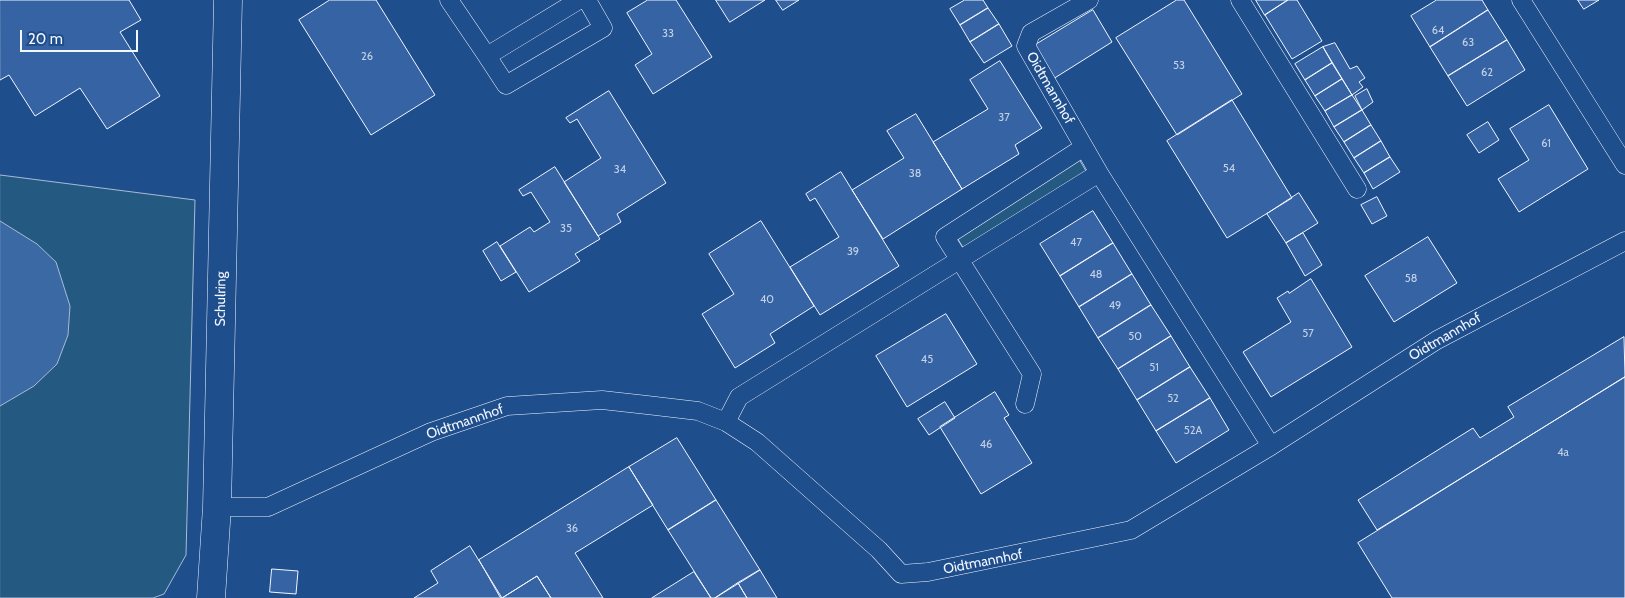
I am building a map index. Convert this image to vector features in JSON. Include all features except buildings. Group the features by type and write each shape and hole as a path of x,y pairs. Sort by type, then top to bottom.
{"street":[{"name":"Schulring","path":"211,598 217,507 228,0"}],"lane":[{"path":"449,0 506,85 603,28 587,0"},
{"path":"487,56 579,0"},
{"name":"Oidtmannhof","path":"1089,0 1031,34 1026,46 1099,173 1271,446"},
{"path":"1240,0 1357,189"},
{"path":"1521,0 1625,165"},
{"path":"1024,404 1032,374 961,259 945,237 1084,147"},
{"path":"726,422 739,397 1099,173"},
{"name":"Oidtmannhof","path":"217,507 268,507 431,432 507,406 602,400 698,411 726,422 757,442 879,550 901,574 938,571 1131,530 1271,446 1436,340 1625,240"}],"shaded area":[{"path":"1079,159 1086,171 964,249 956,236"},
{"path":"0,175 195,200 186,555 164,594 153,598 0,598"},
{"path":"0,221 37,244 56,262 70,306 68,335 57,364 34,386 0,406"}]}
